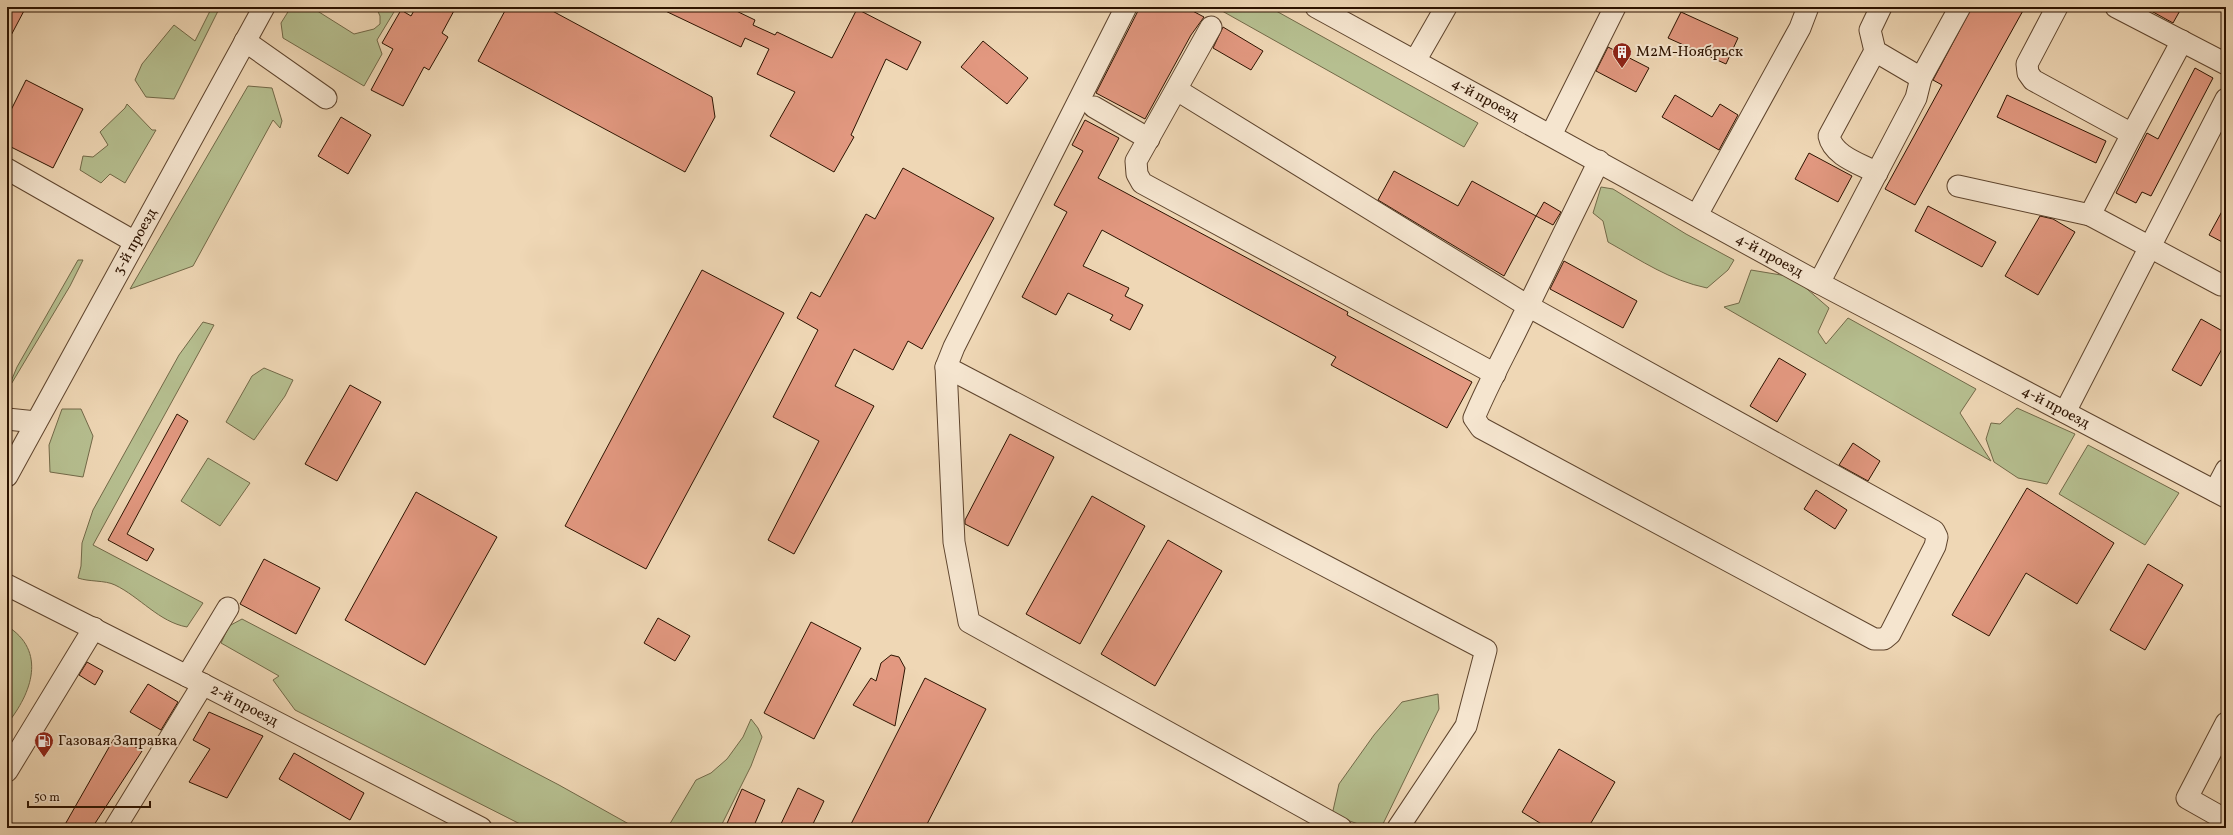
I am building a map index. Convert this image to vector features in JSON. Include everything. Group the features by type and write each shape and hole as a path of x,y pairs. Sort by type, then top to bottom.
{"street":[{"name":"3-й проезд","path":"7,476 264,7"},
{"path":"1126,7 954,347 946,367 954,542 969,622 1341,828"},
{"name":"4-й проезд","path":"1316,7 1819,283 2221,494"},
{"path":"1415,61 1446,7"},
{"path":"1551,135 1615,7"},
{"path":"1697,215 1800,28 1808,7"},
{"path":"1877,173 1837,151 1830,144 1829,136 1875,51 1870,30 1881,7"},
{"path":"1819,283 1916,98 1921,78 1960,7"},
{"path":"2057,7 2027,64 2028,73 2033,80 2132,134"},
{"path":"2116,7 2226,64"},
{"path":"1211,28 1136,161 1137,174 1142,183 1495,374"},
{"path":"245,41 326,98"},
{"path":"2090,215 2182,41"},
{"path":"1875,51 1921,78"},
{"path":"1176,90 1528,306 1934,531 1937,537 1935,546 1890,634 1884,639 1874,639 1481,428 1474,418 1528,306 1599,161"},
{"path":"2065,412 2226,99"},
{"path":"1094,108 1149,139"},
{"path":"7,168 135,242"},
{"path":"1958,186 2090,215 2221,284"},
{"path":"946,367 1486,650 1466,726 1398,828"},
{"path":"7,419 36,422"},
{"path":"2221,494 2226,470"},
{"name":"2-й проезд","path":"7,585 94,628 481,828"},
{"path":"115,828 195,680 228,608"},
{"path":"7,771 94,628"},
{"path":"2226,723 2187,798 2226,820"}],"green space":[{"path":"212,7 220,7 174,99 146,97 135,80 142,64 174,25 195,41"},
{"path":"291,7 311,7 354,34 374,29 380,24 380,16 376,7 397,7 377,40 382,54 364,86 283,38 281,23"},
{"path":"1215,7 1269,7 1478,123 1464,147"},
{"path":"248,86 272,88 282,121 280,128 273,120 193,266 130,289"},
{"path":"127,104 152,130 156,130 125,183 110,174 101,183 80,170 83,156 93,157 108,145 100,132 125,108"},
{"path":"1601,187 1613,189 1686,234 1734,260 1728,270 1707,288 1693,285 1644,263 1608,242 1603,221 1593,213"},
{"path":"78,260 83,260 70,286 7,391 17,367"},
{"path":"1751,270 1793,277 1829,308 1818,332 1826,344 1848,318 1976,389 1960,413 1991,461 1724,307 1739,303"},
{"path":"203,322 214,325 93,545 203,603 187,627 167,620 124,590 111,583 78,578 81,566 82,543 93,510 179,355"},
{"path":"264,368 293,380 285,396 254,440 226,422 252,376"},
{"path":"2017,408 2075,434 2047,484 2018,478 1994,462 1986,439 1991,423 2000,424"},
{"path":"62,409 81,409 93,436 83,477 50,472 49,445"},
{"path":"2088,445 2179,493 2145,545 2059,494"},
{"path":"208,458 250,483 220,526 181,501"},
{"path":"242,619 559,785 636,828 528,828 295,710 273,680 279,676 221,643 229,626"},
{"path":"7,626 20,636 27,648 31,660 31,673 29,686 23,699 7,724"},
{"path":"1438,694 1439,709 1381,828 1370,828 1332,815 1339,784 1374,735 1402,702"},
{"path":"751,719 758,728 762,737 751,766 720,828 668,827 696,780 711,773 727,759 743,737"}],"building":[{"path":"7,7 26,7 7,43"},
{"path":"416,7 456,7 442,33 448,37 429,70 424,67 403,106 371,90 393,49 382,43 401,10 411,16"},
{"path":"507,7 545,7 712,97 715,117 685,172 478,61"},
{"path":"657,7 728,7 755,20 753,25 775,35 777,32 832,58 857,9 921,42 907,70 886,59 851,135 854,137 834,172 770,136 795,92 757,74 769,49 745,38 741,47"},
{"path":"1140,7 1185,7 1204,17 1191,35 1145,119 1096,93"},
{"path":"1972,7 2025,7 1915,205 1885,189 1942,85 1933,80"},
{"path":"2144,7 2182,7 2173,23"},
{"path":"1681,12 1738,38 1726,64 1668,38"},
{"path":"1223,27 1263,51 1251,70 1213,48"},
{"path":"983,41 1028,78 1007,104 961,67"},
{"name":"М2М-Ноябрьск","path":"1608,47 1649,68 1636,92 1596,71"},
{"path":"2195,68 2213,78 2151,196 2142,192 2136,203 2116,193 2147,133 2158,139"},
{"path":"26,80 83,109 53,168 7,145 7,118"},
{"path":"1675,95 1712,117 1720,104 1738,115 1719,150 1662,117"},
{"path":"2007,95 2106,141 2096,163 1997,117"},
{"path":"341,117 371,135 348,174 318,156"},
{"path":"1085,120 1119,138 1098,178 1348,312 1347,315 1472,382 1447,428 1331,365 1336,357 1102,230 1083,266 1129,288 1125,296 1143,305 1130,330 1110,320 1113,315 1068,293 1056,315 1022,297 1067,212 1054,205 1083,151 1072,145"},
{"path":"1809,153 1852,176 1838,202 1795,179"},
{"path":"903,168 994,218 922,349 908,341 893,370 854,349 835,386 874,406 794,554 768,540 819,441 773,417 818,330 797,318 811,292 820,297 866,214 875,219"},
{"path":"1394,171 1458,206 1472,181 1536,216 1504,276 1378,200"},
{"path":"1544,202 1561,212 1553,225 1536,216"},
{"path":"2226,204 2226,244 2209,235"},
{"path":"1928,206 1996,242 1982,267 1915,231"},
{"path":"2040,216 2053,219 2075,232 2038,295 2005,276"},
{"path":"1564,261 1637,301 1623,328 1550,289"},
{"path":"702,270 784,313 646,569 565,526"},
{"path":"2201,319 2226,333 2226,342 2201,386 2172,370"},
{"path":"1779,358 1806,374 1777,422 1750,406"},
{"path":"350,385 381,402 337,481 305,464"},
{"path":"177,414 188,421 127,534 154,549 147,561 108,540"},
{"path":"1010,434 1054,457 1008,546 965,524 965,520"},
{"path":"1853,443 1880,461 1868,481 1839,465"},
{"path":"2027,488 2114,543 2077,604 2026,573 1989,636 1952,615"},
{"path":"1816,490 1847,510 1835,529 1804,509"},
{"path":"416,492 497,537 425,665 345,620"},
{"path":"1092,496 1145,526 1080,644 1026,614"},
{"path":"1168,540 1222,571 1155,686 1101,654"},
{"path":"264,559 320,588 296,634 240,604"},
{"path":"2148,564 2183,585 2145,650 2110,630"},
{"path":"658,618 690,636 675,661 644,643"},
{"path":"811,622 861,648 814,739 764,713"},
{"path":"891,655 899,657 905,668 895,726 853,705 871,678 876,681 881,663"},
{"path":"87,662 103,671 95,685 79,675"},
{"path":"925,678 986,709 925,828 849,828"},
{"path":"148,684 178,702 161,730 130,712"},
{"path":"209,712 263,736 227,798 189,782 210,749 193,740"},
{"path":"116,735 142,751 92,828 63,828"},
{"path":"1559,749 1615,782 1588,828 1548,828 1522,812"},
{"path":"294,753 364,793 350,820 279,779"},
{"path":"798,788 824,801 811,828 779,828"},
{"path":"742,789 765,800 753,828 725,828"}],"place":[{"name":"М2М-Ноябрьск","path":"1622,69"},
{"name":"Газовая Заправка","path":"44,758"}]}
